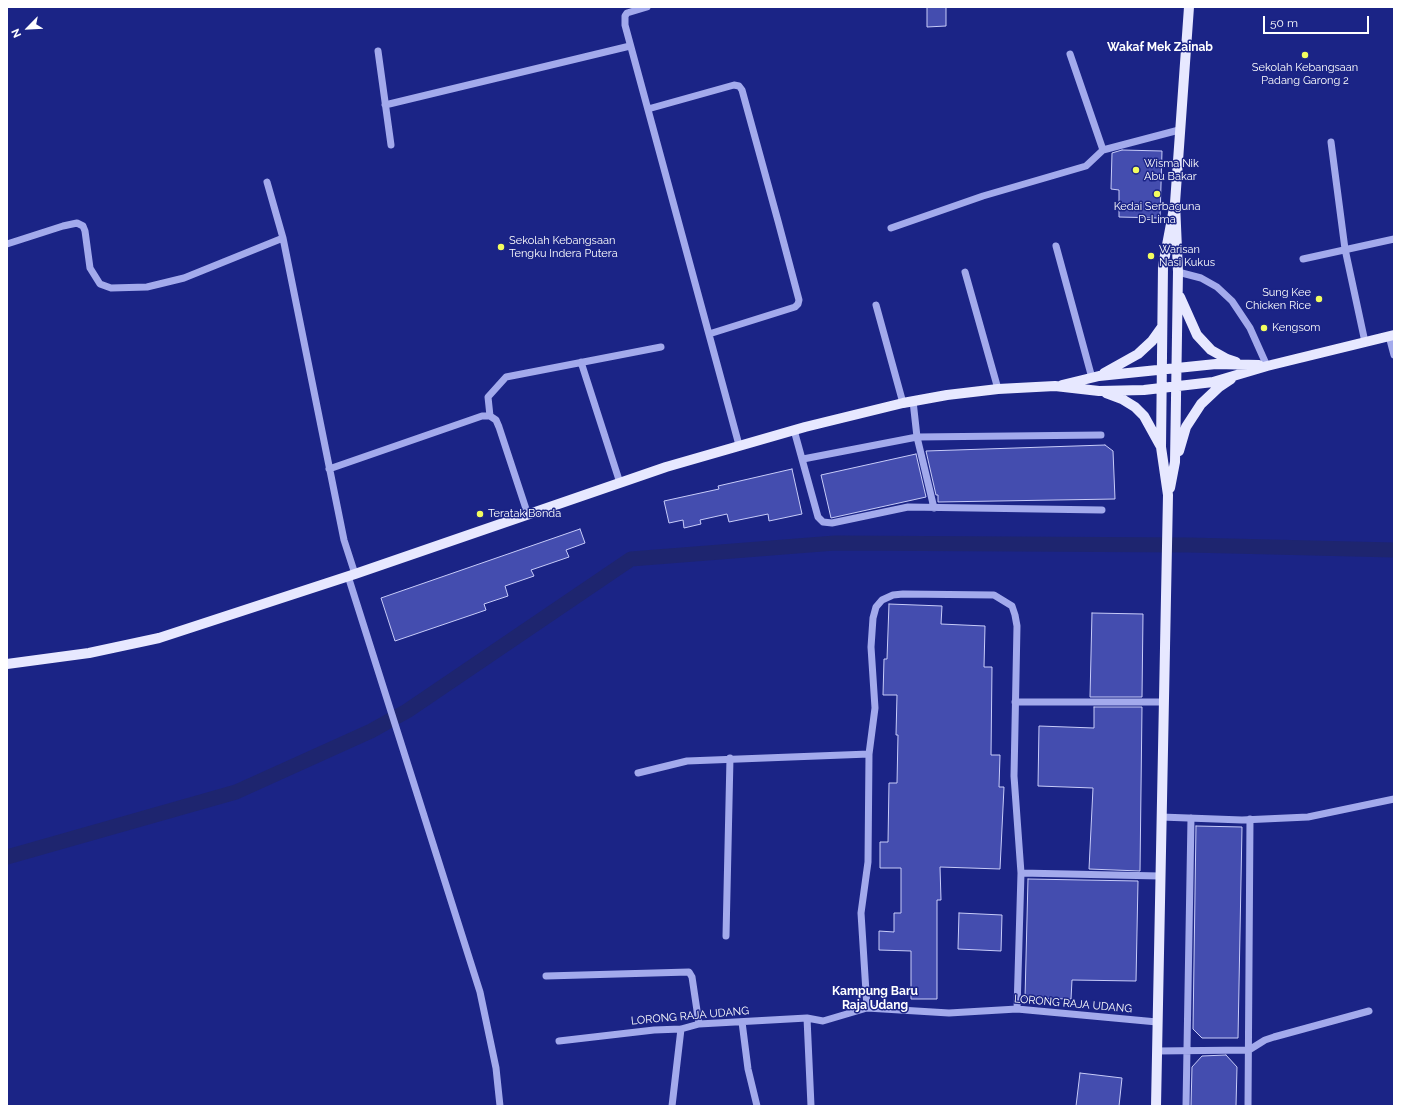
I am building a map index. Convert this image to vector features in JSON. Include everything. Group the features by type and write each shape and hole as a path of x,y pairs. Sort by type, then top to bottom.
{"main road":[{"path":"1175,462 1178,272 1175,203 1179,130 1189,7"},
{"path":"1156,1106 1168,495 1161,447 1163,266 1175,203"},
{"path":"1178,292 1197,335 1212,350 1245,369"},
{"path":"1096,377 1138,354 1152,341 1162,326"},
{"path":"7,664 89,653 159,638 352,575 620,483 739,445 908,402 947,395 998,389 1055,386 1100,391 1162,388 1213,382 1245,369 1267,366 1392,336"},
{"path":"1055,386 1096,377 1216,364 1245,369"},
{"path":"1168,495 1175,462 1186,427 1201,404 1219,387 1245,369"},
{"path":"1100,391 1122,399 1135,407 1153,430 1161,447"}],"street":[{"path":"647,7 631,12 625,16 625,25 739,445"},
{"path":"385,105 630,46"},
{"path":"378,51 391,145"},
{"path":"1070,54 1103,150"},
{"path":"648,109 734,85 739,86 742,90 778,221 799,300 798,304 795,307 709,334"},
{"path":"891,228 983,196 1086,166 1103,150 1179,130"},
{"path":"1331,142 1345,249 1365,342"},
{"path":"267,182 283,238 352,575 382,682 480,992 496,1068 500,1106"},
{"path":"7,244 76,223 83,226 85,231 90,268 100,284 112,288 147,287 184,278 283,238"},
{"path":"1303,259 1394,239"},
{"path":"1056,246 1096,377"},
{"path":"965,272 998,389"},
{"path":"1178,272 1201,278 1217,287 1232,301 1250,328 1267,366"},
{"path":"876,305 908,402 934,508"},
{"path":"1392,336 1394,356"},
{"path":"528,515 499,427 490,416 488,397 506,377 661,347"},
{"path":"581,362 620,483"},
{"path":"330,468 482,416 490,416"},
{"path":"794,430 818,517 823,522 832,523 908,508 1102,510"},
{"path":"803,459 917,437 1101,435"},
{"path":"867,1008 860,913 868,862 869,754 875,708 871,647 873,618 876,607 882,600 893,595 994,595 1012,606 1017,626 1014,776 1021,873 1017,1009"},
{"path":"1016,702 1164,702"},
{"path":"638,773 687,761 730,758 869,754"},
{"path":"726,936 730,758"},
{"path":"1161,817 1250,819 1308,817 1394,799"},
{"path":"1186,1106 1191,818"},
{"path":"1248,1106 1250,819"},
{"path":"1021,873 1160,876"},
{"path":"546,976 689,972 692,977 699,1024"},
{"name":"LORONG RAJA UDANG","path":"558,1041 654,1030 681,1030 699,1024 807,1018 823,1021 867,1008 949,1013 1017,1009 1157,1022"},
{"path":"1157,1050 1249,1050 1265,1040 1274,1037 1369,1011"},
{"path":"807,1018 811,1106"},
{"path":"742,1022 748,1068 757,1106"},
{"path":"672,1106 681,1030"}],"building":[{"path":"927,7 946,7 946,26 927,27"},
{"name":"Wisma Nik Abu Bakar","path":"1122,150 1162,151 1160,218 1119,217 1119,190 1111,189 1112,153"},
{"path":"1105,445 1113,451 1115,499 938,502 938,495 936,495 926,451"},
{"path":"916,454 926,497 831,518 821,475"},
{"path":"792,469 802,514 769,521 768,514 729,522 727,514 700,520 701,524 684,528 683,520 669,523 664,501 719,489 718,486"},
{"path":"580,529 585,543 566,550 569,557 531,570 534,576 505,586 508,596 484,604 486,610 395,641 381,598"},
{"path":"889,604 942,606 941,624 985,626 984,667 992,667 991,755 1000,755 999,787 1004,787 1000,869 940,867 941,900 937,900 937,999 911,999 911,951 879,950 879,931 894,932 894,913 901,913 901,868 880,868 880,842 888,842 889,783 897,783 897,695 883,695 884,659 887,659"},
{"path":"1092,613 1143,614 1142,697 1090,697"},
{"path":"1094,707 1142,707 1140,871 1089,869 1093,788 1038,786 1039,726 1094,728"},
{"path":"1196,826 1242,827 1238,1038 1202,1038 1193,1029"},
{"path":"1028,879 1138,881 1136,981 1072,980 1071,999 1025,998"},
{"path":"959,913 1002,915 1001,951 958,949"},
{"path":"1226,1055 1237,1067 1236,1106 1191,1106 1192,1067 1202,1056"},
{"path":"1080,1073 1122,1078 1119,1106 1076,1106"}],"waterway":[{"path":"7,857 236,792 371,731 407,711 631,559 835,543 1189,545 1394,550"}],"place":[{"name":"Sekolah Kebangsaan Padang Garong 2","path":"1305,55"},
{"name":"Wisma Nik Abu Bakar","path":"1136,170"},
{"name":"Kedai Serbaguna D-Lima","path":"1157,194"},
{"name":"Sekolah Kebangsaan Tengku Indera Putera","path":"501,247"},
{"name":"Warisan Nasi Kukus","path":"1151,256"},
{"name":"Sung Kee Chicken Rice","path":"1319,299"},
{"name":"Kengsom","path":"1264,328"},
{"name":"Teratak Bonda","path":"480,514"}],"district":[{"name":"Wakaf Mek Zainab","path":"1160,47"},
{"name":"Kampung Baru Raja Udang","path":"875,998"}]}
